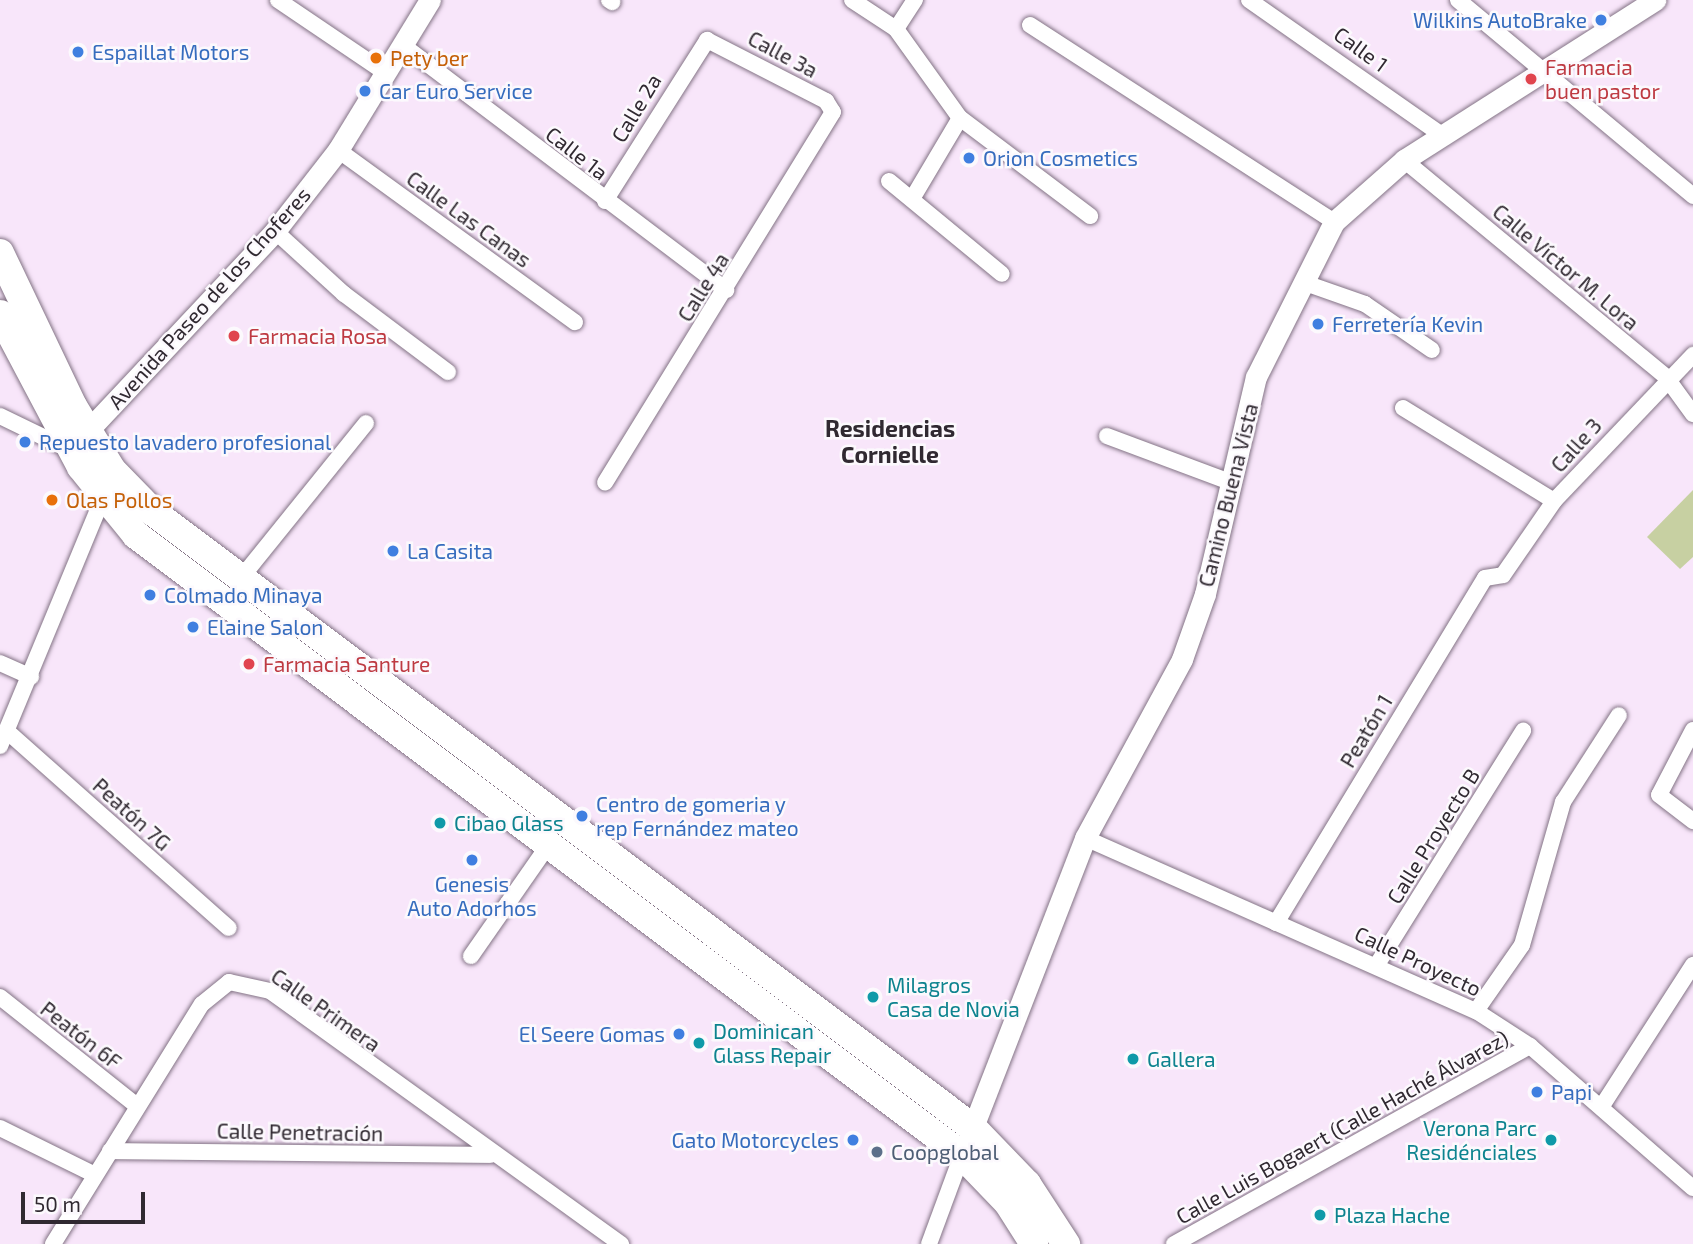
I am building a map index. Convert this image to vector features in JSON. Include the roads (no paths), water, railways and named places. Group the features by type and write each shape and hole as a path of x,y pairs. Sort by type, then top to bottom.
{"highway":[{"path":"0,253 103,497 136,535 547,848 962,1155 1008,1203 1034,1244"},
{"path":"0,314 80,440 153,512 973,1128 1027,1184 1066,1244"}],"street":[{"path":"278,0 386,73"},
{"name":"Avenida Paseo de los Choferes","path":"80,440 275,231 338,150 405,47 430,0"},
{"path":"852,0 896,29 960,118 1090,216"},
{"path":"896,29 915,0"},
{"name":"Calle 1","path":"1249,0 1445,137"},
{"path":"1458,0 1692,193"},
{"name":"Camino Buena Vista","path":"962,1155 1084,838 1182,659 1233,483 1256,377 1308,284 1334,222 1404,160 1546,73 1655,0"},
{"path":"1030,25 1334,222"},
{"name":"Calle 3a","path":"707,40 826,101 833,112"},
{"name":"Calle 2a","path":"605,201 707,40"},
{"name":"Calle 1a","path":"405,47 726,290"},
{"name":"Calle 4a","path":"605,483 833,112"},
{"path":"912,199 960,118"},
{"name":"Calle Las Canas","path":"338,150 575,322"},
{"name":"Calle Víctor M. Lora","path":"1404,160 1666,377 1693,414"},
{"path":"889,181 1002,274"},
{"path":"275,231 344,294 448,372"},
{"path":"1308,284 1365,304 1432,350"},
{"name":"Calle 3","path":"1503,575 1554,501 1666,377 1693,355"},
{"path":"1404,408 1554,501"},
{"path":"0,416 80,440"},
{"path":"241,578 366,423"},
{"path":"1107,436 1233,483"},
{"path":"4,739 112,470"},
{"name":"Peatón 1","path":"1276,923 1485,578 1503,575"},
{"path":"0,663 31,677"},
{"path":"1476,1011 1522,945 1563,802 1619,715"},
{"path":"1693,730 1659,795 1693,821"},
{"name":"Calle Proyecto B","path":"1378,963 1523,731"},
{"name":"Peatón 7G","path":"4,739 229,928"},
{"path":"471,956 565,821"},
{"name":"Calle Proyecto","path":"1084,838 1276,923 1378,963 1476,1011 1530,1046 1693,1188"},
{"path":"1602,1106 1693,965"},
{"name":"Calle Primera","path":"53,1244 91,1173 110,1151 136,1105 213,990 250,984 270,991 490,1155 621,1244"},
{"name":"Peatón 6F","path":"0,997 136,1105"},
{"name":"Calle Luis Bogaert (Calle Haché Álvarez)","path":"1174,1244 1530,1046"},
{"path":"0,1128 91,1173"},
{"name":"Calle Penetración","path":"110,1151 490,1155"},
{"path":"929,1244 962,1155"}],"place":[{"name":"Wilkins AutoBrake","path":"1601,20"},
{"name":"Espaillat Motors","path":"78,52"},
{"name":"Pety ber","path":"376,58"},
{"name":"Farmacia buen pastor","path":"1531,79"},
{"name":"Car Euro Service","path":"365,91"},
{"name":"Orion Cosmetics","path":"969,158"},
{"name":"Ferretería Kevin","path":"1318,324"},
{"name":"Farmacia Rosa","path":"234,336"},
{"name":"Repuesto lavadero profesional","path":"25,442"},
{"name":"Olas Pollos","path":"52,500"},
{"name":"La Casita","path":"393,551"},
{"name":"Colmado Minaya","path":"150,595"},
{"name":"Elaine Salon","path":"193,627"},
{"name":"Farmacia Santure","path":"249,664"},
{"name":"Centro de gomeria y rep Fernández mateo","path":"582,816"},
{"name":"Cibao Glass","path":"440,823"},
{"name":"Genesis Auto Adorhos","path":"472,860"},
{"name":"Milagros Casa de Novia","path":"873,997"},
{"name":"El Seere Gomas","path":"679,1034"},
{"name":"Dominican Glass Repair","path":"699,1043"},
{"name":"Gallera","path":"1133,1059"},
{"name":"Papi","path":"1537,1092"},
{"name":"Gato Motorcycles","path":"853,1140"},
{"name":"Verona Parc Residénciales","path":"1551,1140"},
{"name":"Coopglobal","path":"877,1152"},
{"name":"Plaza Hache","path":"1320,1215"}],"district":[{"name":"Residencias Cornielle","path":"890,441"}]}
